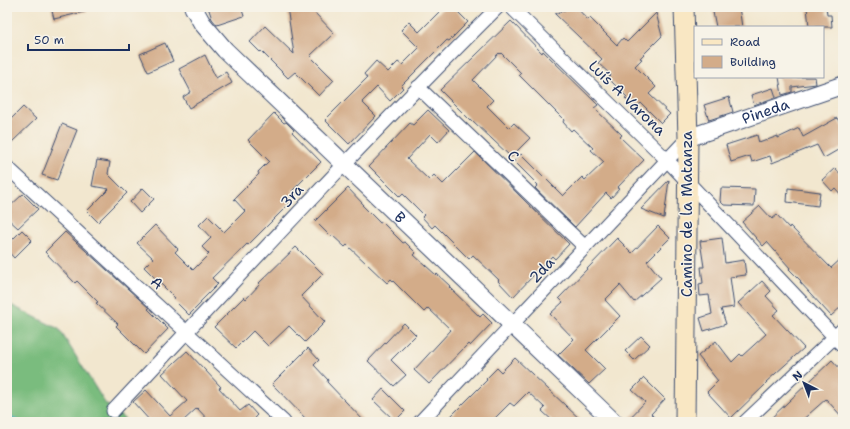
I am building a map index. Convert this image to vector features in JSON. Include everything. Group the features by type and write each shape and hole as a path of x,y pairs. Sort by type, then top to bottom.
{"main road":[{"name":"Camino de la Matanza","path":"684,7 688,138 685,422"}],"street":[{"name":"B","path":"194,7 202,23 226,50 343,164 513,324 614,422"},
{"name":"3ra","path":"113,411 343,164 498,7"},
{"name":"Luís A Varona","path":"511,7 687,180 840,337"},
{"name":"Pineda","path":"688,138 843,85"},
{"name":"C","path":"418,87 585,248"},
{"name":"2da","path":"420,422 688,138"},
{"name":"A","path":"7,167 284,422"},
{"path":"745,422 840,337"}],"green space":[{"path":"7,303 59,329 105,403 128,422 7,422"}],"building":[{"path":"51,7 87,7 88,11 54,19"},
{"path":"208,7 241,7 244,16 217,25 212,19"},
{"path":"287,7 313,7 314,12 334,33 310,56 334,80 319,96 295,72 288,78 250,42 265,26 294,54"},
{"path":"444,7 453,7 468,22 449,41 447,40 401,86 403,88 390,101 377,87 362,102 376,116 349,144 325,120 367,78 364,74 376,61 388,72 398,62 402,65 419,48 401,30 409,22 419,32"},
{"path":"572,7 576,7 588,20 590,18 617,45 623,38 627,42 656,13 662,36 640,58 642,59 635,66 656,87 649,94 670,114 661,123 641,103 635,108 625,98 627,97 608,78 611,75 598,63 602,59 555,14"},
{"path":"712,7 739,7 742,26 716,26"},
{"path":"807,7 826,7 827,15 831,15 832,27 809,26"},
{"path":"511,21 542,53 543,51 598,105 594,108 622,135 620,137 644,160 617,188 619,189 611,198 606,193 575,227 535,188 538,185 514,161 521,154 563,196 582,177 585,180 604,162 591,150 593,148 573,129 571,131 563,122 564,120 519,75 521,73 501,53 499,53 473,80 493,100 487,106 509,128 514,123 530,138 511,157 473,121 472,122 440,90"},
{"path":"165,43 173,61 148,72 140,54"},
{"path":"205,55 216,78 226,72 232,83 189,108 183,97 191,92 179,69"},
{"path":"779,78 815,78 816,84 792,87 792,92 782,95"},
{"path":"773,88 776,97 754,105 751,95"},
{"path":"729,97 733,112 709,120 704,105"},
{"path":"23,107 36,119 12,142 7,136 7,123"},
{"path":"428,110 449,130 438,142 430,134 407,159 429,180 434,175 443,184 475,152 569,244 555,259 552,256 513,297 498,281 499,280 473,255 469,259 435,225 432,228 422,217 424,215 403,194 400,197 369,166 410,123 413,125"},
{"path":"274,113 294,130 292,132 321,162 292,191 296,195 286,207 212,278 218,284 189,315 173,299 175,298 144,267 153,258 137,243 155,225 178,249 175,252 193,270 209,254 202,247 211,238 199,225 208,216 224,232 245,211 234,199 259,174 258,172 269,161 248,140"},
{"path":"837,118 843,128 843,147 824,158 817,145 772,163 770,156 752,162 750,156 731,162 726,145 757,135 759,143 778,136 778,138 799,128 803,137"},
{"path":"62,124 77,130 57,180 42,175"},
{"path":"97,160 110,162 108,174 127,193 98,222 87,211 109,189 92,186"},
{"path":"835,168 843,177 843,197 835,188 832,191 822,180"},
{"path":"669,180 664,218 641,209"},
{"path":"143,188 154,199 140,213 130,202"},
{"path":"348,188 380,223 382,222 403,243 405,242 416,253 414,255 450,286 449,287 480,317 483,314 492,323 470,346 468,344 429,384 414,370 451,330 428,308 424,312 391,279 387,283 347,245 345,247 332,235 331,237 315,221"},
{"path":"721,188 755,189 754,206 724,205 720,201"},
{"path":"788,188 820,192 818,206 787,202"},
{"path":"23,194 38,209 18,228 7,218 7,209"},
{"path":"760,206 772,219 777,215 789,228 790,226 831,268 843,257 843,305 831,316 800,282 801,281 767,242 763,246 742,222"},
{"path":"658,226 670,238 647,261 661,278 634,302 620,285 605,300 620,316 586,350 605,369 589,384 558,355 574,339 550,314 563,302 559,298 617,238 632,253"},
{"path":"22,230 32,240 14,258 7,250 7,245"},
{"path":"65,232 149,308 148,309 168,329 144,354 116,326 118,324 96,303 98,302 77,281 75,283 45,252"},
{"path":"722,238 725,263 744,260 746,275 730,277 734,307 721,309 726,324 704,331 700,318 712,314 709,295 700,296 699,284 703,283 701,267 704,267 700,241"},
{"path":"296,247 323,274 301,296 325,322 305,342 289,326 268,346 253,331 236,348 214,327 244,297 246,299 260,284 259,283"},
{"path":"762,281 771,291 766,296 779,310 773,315 804,348 766,382 767,383 731,418 707,392 718,381 698,356 716,341 732,362 740,354 742,356 766,334 738,303"},
{"path":"404,323 416,335 391,360 406,375 394,386 368,361"},
{"path":"641,336 650,345 634,360 625,351"},
{"path":"308,348 319,360 314,365 328,380 327,382 365,422 309,422 272,384"},
{"path":"187,351 221,387 219,388 240,411 248,405 257,415 255,417 259,422 210,422 197,408 182,422 151,422 133,402 146,390 170,416 187,401 162,374"},
{"path":"515,358 583,422 554,422 542,411 545,408 528,392 514,406 510,403 491,422 445,422 497,368 501,372"},
{"path":"832,360 843,372 843,418 826,399 800,422 767,422"},
{"path":"644,378 665,399 651,414 659,422 626,422 645,402 632,390"},
{"path":"383,389 405,411 395,421 373,400"}],"waterway":[{"path":"7,415 17,422"}]}
